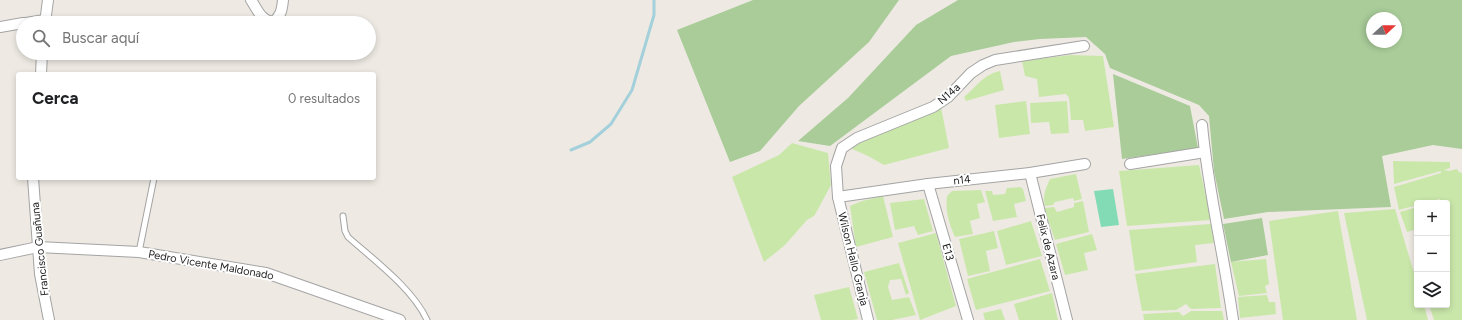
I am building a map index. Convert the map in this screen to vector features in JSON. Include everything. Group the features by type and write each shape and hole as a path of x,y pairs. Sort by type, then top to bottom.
{"street":[{"path":"46,16 48,0"},
{"path":"251,0 262,16"},
{"path":"280,16 283,0"},
{"path":"0,27 16,25"},
{"name":"N14a","path":"838,197 836,166 842,148 857,138 933,107 948,97 971,73 983,65 995,60 1084,46"},
{"path":"41,72 42,60"},
{"path":"1202,126 1205,152 1228,277 1234,320"},
{"path":"1130,164 1205,152"},
{"name":"n14","path":"838,197 928,184 1030,173 1085,164"},
{"name":"Felix de Azara","path":"1030,173 1066,320"},
{"name":"Francisco Guañuna","path":"33,180 40,274 49,320"},
{"name":"E13","path":"928,184 968,320"},
{"name":"Wilson Hallo Granja","path":"838,197 868,320"},
{"name":"Pedro Vicente Maldonado","path":"0,254 38,247 139,252 266,273 400,320"}],"lane":[{"path":"139,252 154,180"},
{"path":"343,216 345,231 348,237 407,290 416,301 427,320"}],"green space":[{"path":"753,0 899,0 869,42 799,106 760,151 730,162 677,30"},
{"path":"958,0 1462,0 1462,149 1433,145 1382,156 1391,207 1268,212 1224,219 1214,171 1209,116 1199,105 1110,68 1105,54 1086,37 1014,42 951,56 830,146 798,141 848,98 916,25"},
{"path":"1071,55 1103,56 1114,127 1085,131 1083,120 1071,120 1069,98 1066,94 1039,97 1037,79 1025,76 1022,61"},
{"path":"1000,71 1004,90 966,101 964,97 980,81 989,75"},
{"path":"1113,74 1190,106 1198,148 1122,159"},
{"path":"1026,101 1030,134 999,138 995,105"},
{"path":"1067,101 1069,133 1051,134 1049,122 1031,123 1030,103"},
{"path":"941,107 949,148 884,165 850,148 899,124"},
{"path":"792,143 828,153 831,185 814,216 807,220 785,245 764,262 732,177 779,155"},
{"path":"1393,161 1450,162 1450,168 1444,170 1449,171 1457,169 1462,173 1462,320 1434,320 1430,308 1450,308 1450,200 1414,200 1414,206 1399,210 1394,187 1441,173 1441,171 1394,184"},
{"path":"1199,165 1211,220 1127,226 1119,171"},
{"path":"1076,174 1082,199 1074,201 1073,198 1055,202 1053,205 1045,206 1044,195 1050,179"},
{"path":"1020,187 1023,189 1026,201 1014,204 1017,217 993,221 985,191 992,191 993,195 1005,194 1007,188"},
{"path":"1113,189 1119,225 1101,227 1094,191"},
{"path":"981,190 985,202 977,204 980,218 970,221 973,234 955,237 948,217 947,196 952,191"},
{"path":"883,196 893,237 856,247 850,206 862,201"},
{"path":"924,199 933,231 918,235 914,226 895,230 890,203"},
{"path":"1083,201 1089,232 1055,240 1044,208 1054,207 1057,212 1074,207 1074,203"},
{"path":"1414,208 1414,230 1407,232 1400,212"},
{"path":"1395,209 1414,273 1414,308 1425,308 1428,320 1367,320 1344,213"},
{"path":"1338,211 1357,320 1283,320 1269,221"},
{"path":"1262,218 1268,255 1231,262 1223,224"},
{"path":"1031,221 1042,256 1006,265 997,231"},
{"path":"1211,224 1214,243 1195,245 1197,262 1135,271 1129,230"},
{"path":"994,231 998,248 986,251 990,271 968,276 959,239"},
{"path":"936,233 956,306 920,320 898,243"},
{"path":"1092,234 1097,250 1084,253 1088,270 1065,275 1056,244"},
{"path":"1040,259 1050,291 976,310 967,279"},
{"path":"1266,259 1269,284 1265,286 1267,293 1239,296 1231,262"},
{"path":"899,263 909,293 906,295 901,279 890,280 888,287 892,300 909,297 916,315 892,320 877,320 864,272"},
{"path":"1215,264 1221,308 1191,309 1186,304 1176,310 1142,311 1135,274"},
{"path":"849,287 858,319 821,320 814,295"},
{"path":"1052,293 1058,320 1019,320 1014,304"},
{"path":"1267,295 1269,302 1275,302 1276,314 1240,318 1238,297"},
{"path":"1001,309 1005,320 985,320 983,313"},
{"path":"1191,311 1222,311 1224,320 1144,320 1143,314 1179,312 1183,316"}],"waterway":[{"path":"571,150 590,142 611,124 632,90 654,15 654,0"}]}
